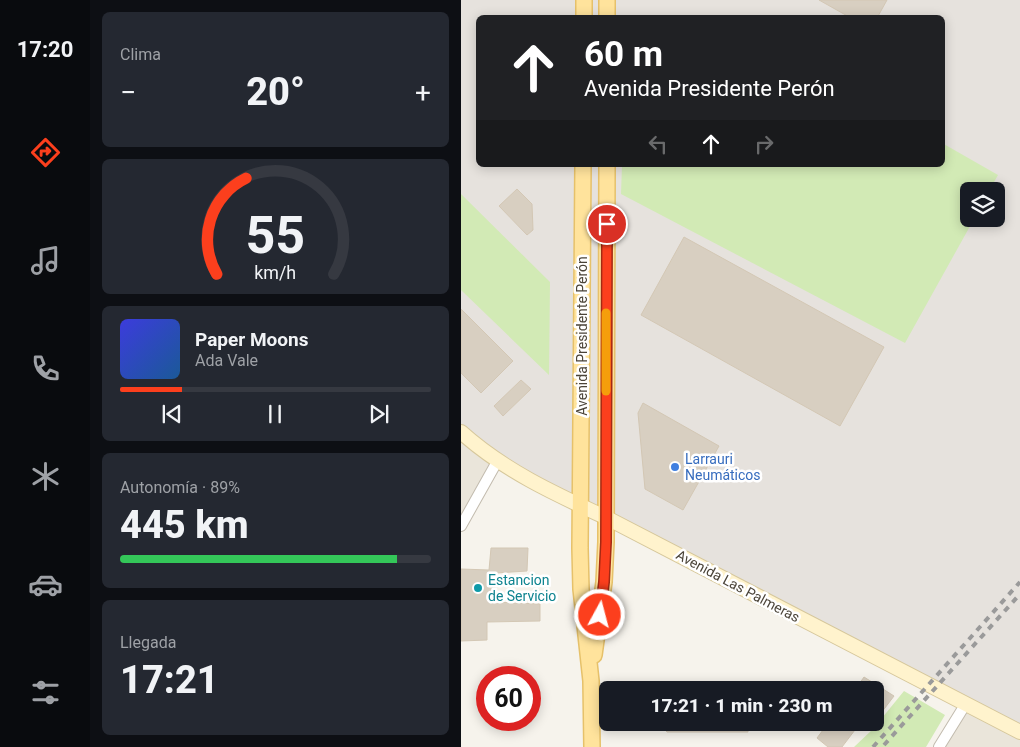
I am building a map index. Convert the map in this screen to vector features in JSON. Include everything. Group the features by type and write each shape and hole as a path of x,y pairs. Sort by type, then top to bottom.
{"main road":[{"path":"584,0 584,15"},
{"path":"607,0 607,15"},
{"name":"Avenida Presidente Perón","path":"583,167 581,589 591,682"},
{"name":"Avenida Presidente Perón","path":"591,682 604,582 607,167"},
{"name":"Avenida Las Palmeras","path":"461,432 477,446 528,479 1020,732"},
{"path":"591,682 592,747"}],"street":[{"path":"461,526 498,460"},
{"path":"939,747 965,705"}],"shaded area":[{"path":"461,0 1020,0 1020,732 605,517 461,432"},
{"path":"461,432 498,460 461,526"},
{"path":"965,705 1020,732 1020,747 939,747"}],"green space":[{"path":"945,145 998,175 994,182 960,182 960,227 970,227 905,343 621,194 622,167 945,167"},
{"path":"461,194 550,282 549,375 461,290"},
{"path":"904,691 945,715 926,747 854,747 871,731 884,731 884,716"}],"building":[{"path":"819,0 887,0 879,15 846,15"},
{"path":"517,189 532,204 533,230 527,235 499,206"},
{"path":"684,237 884,347 840,426 641,315"},
{"path":"461,309 513,361 481,393 461,373"},
{"path":"521,380 531,389 503,416 494,406"},
{"name":"Larrauri Neumáticos","path":"643,403 719,446 683,510 645,489 638,413"},
{"name":"Estancion de Servicio","path":"491,548 528,548 527,571 496,573 494,602 540,604 540,621 487,622 487,640 461,641 461,569 489,570"},
{"path":"864,677 870,681 861,681"},
{"path":"884,690 894,696 884,709"},
{"path":"666,731 748,731 748,732"},
{"path":"822,731 854,731 842,747 828,747 817,738"}],"railway":[{"path":"873,747 1020,582"},
{"path":"884,745 1020,594"}],"slow traffic":[{"path":"606,313 606,391"}],"place":[{"name":"Larrauri Neumáticos","path":"675,467"},
{"name":"Estancion de Servicio","path":"478,588"}],"route":[{"path":"600,615 606,542 607,224"}]}
